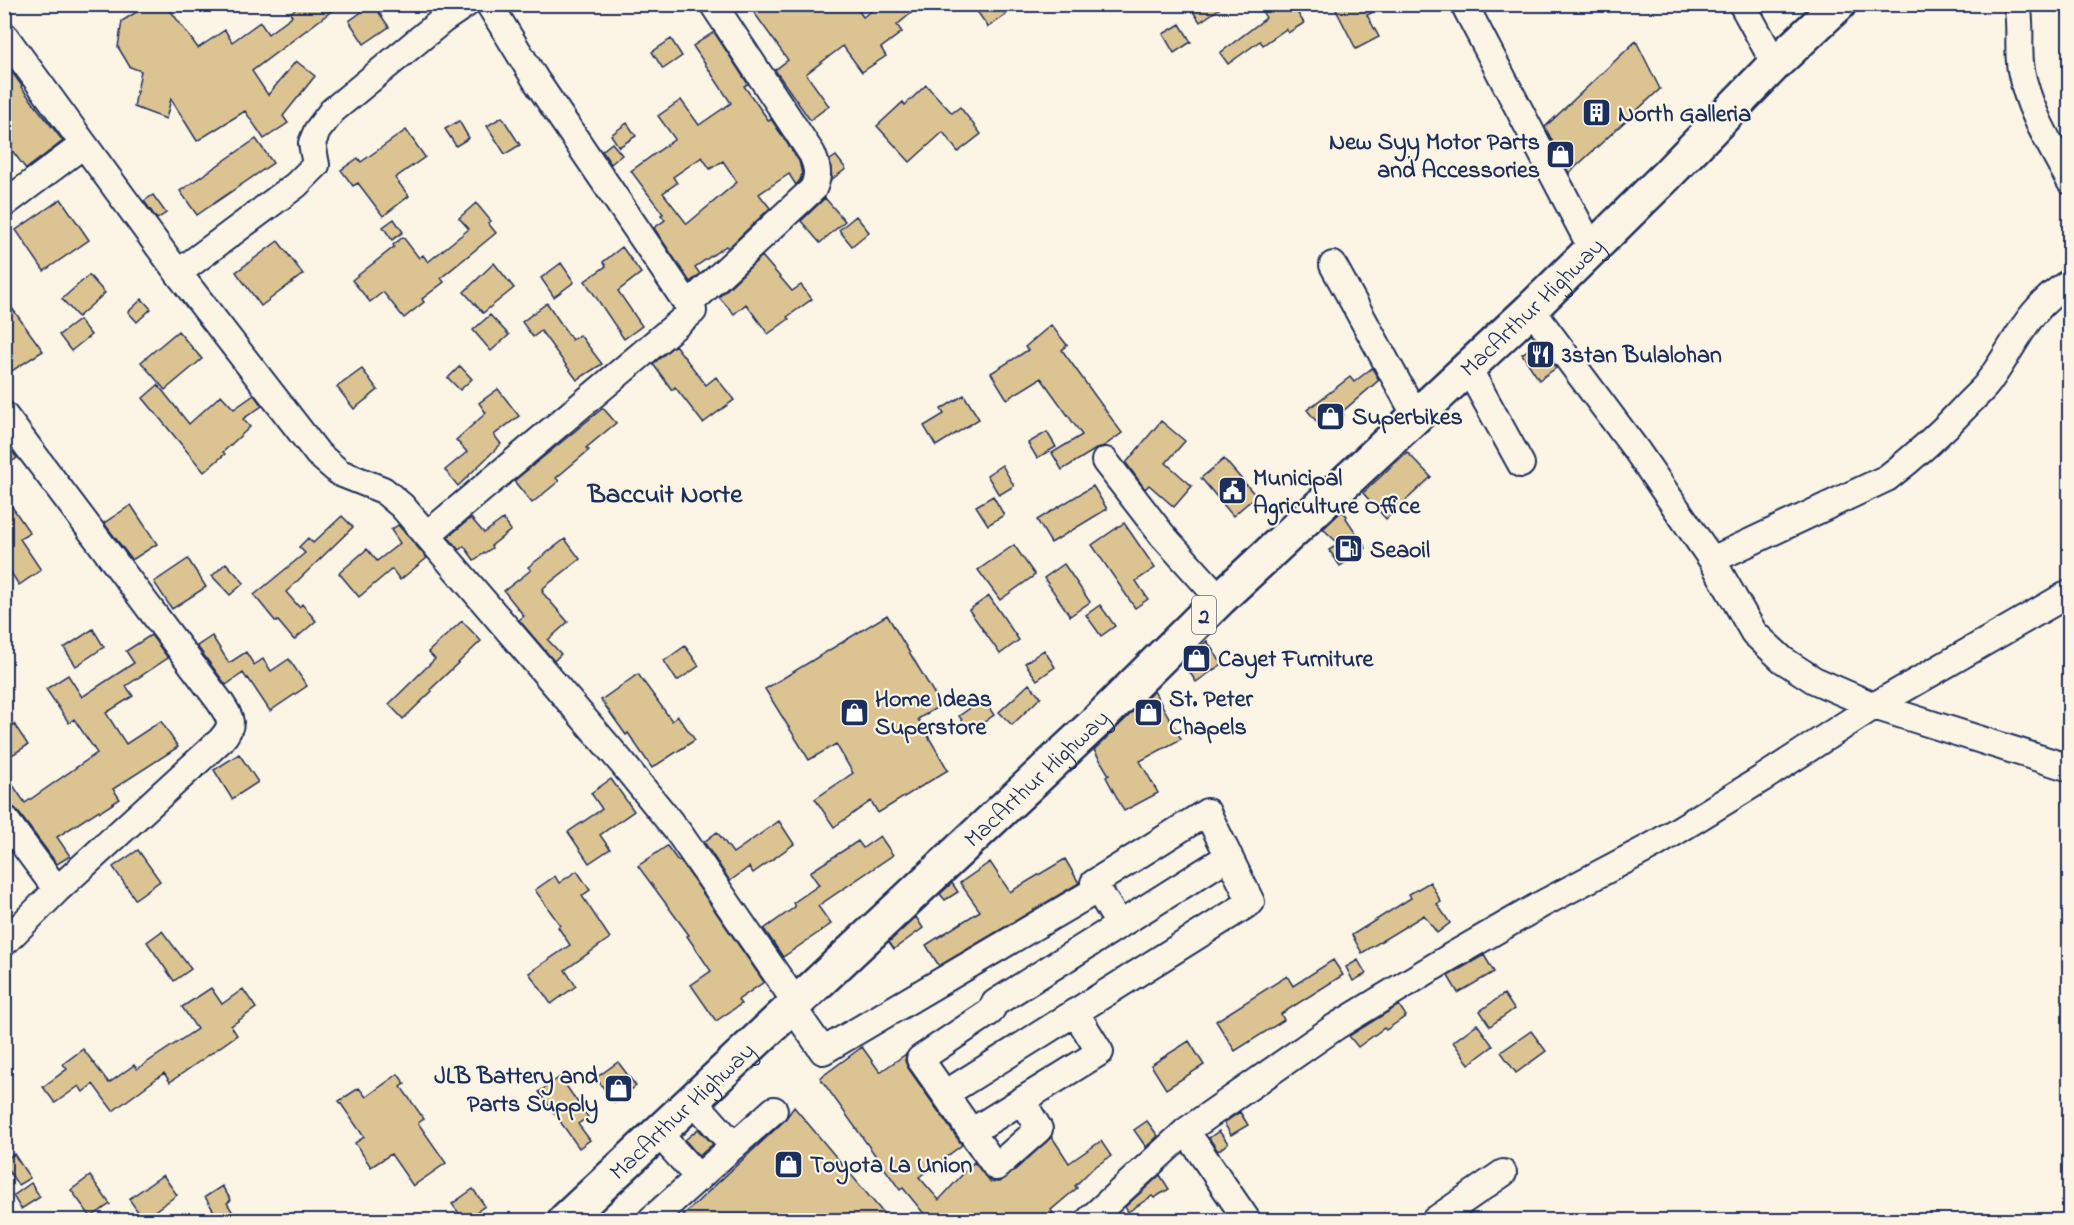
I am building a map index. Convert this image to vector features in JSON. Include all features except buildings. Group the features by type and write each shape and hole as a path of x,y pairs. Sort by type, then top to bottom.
{"highway":[{"name":"MacArthur Highway","path":"566,1221 1094,724 1220,599 1531,309 1775,64 1839,4"}],"street":[{"path":"178,273 312,172 316,165 312,143 316,131 332,111 444,19 466,4"},
{"path":"427,534 693,311 537,82 489,4"},
{"path":"688,305 813,189 818,177 817,165 806,144 713,4"},
{"path":"1464,4 1592,249"},
{"path":"1742,4 1775,64"},
{"path":"2017,4 2021,32 2020,68 2025,86 2043,132 2070,181"},
{"path":"4,35 178,273 318,454 340,473 383,490 402,506 623,764 679,833 823,1051 1098,889"},
{"path":"4,204 83,145"},
{"path":"1333,265 1416,416"},
{"path":"1712,560 1887,478 1929,446 1986,384 2029,316 2056,290 2070,282"},
{"path":"1531,309 1637,451 1712,560 1754,633 1783,660 1814,680 1874,706 2070,768"},
{"path":"1468,368 1521,464"},
{"path":"4,415 230,717 231,725 221,740 57,890 4,943"},
{"path":"1105,461 1163,536 1220,599"},
{"path":"1089,1221 1186,1131 1335,1027 1391,991 1542,904 1654,845 1874,706 2070,593"},
{"path":"945,1094 1251,902 1207,812 1094,883 1119,924"},
{"path":"4,818 57,890"},
{"path":"1022,1101 1039,1129 996,1167 920,1059 990,1012 995,1003 1229,856"},
{"path":"971,1132 1100,1052 1076,1012"},
{"path":"693,1100 734,1146"},
{"path":"651,1221 774,1110"},
{"path":"1186,1131 1247,1221"},
{"path":"659,1134 699,1178"},
{"path":"1435,1221 1503,1173"}],"place":[{"name":"North Galleria","path":"1597,113"},
{"name":"New Syy Motor Parts and Accessories","path":"1561,155"},
{"name":"3stan Bulalohan","path":"1541,354"},
{"name":"Superbikes","path":"1331,416"},
{"name":"Municipal Agriculture Office","path":"1232,491"},
{"name":"Seaoil","path":"1349,549"},
{"name":"Cayet Furniture","path":"1197,658"},
{"name":"Home Ideas Superstore","path":"854,712"},
{"name":"St. Peter Chapels","path":"1148,712"},
{"name":"JLB Battery and Parts Supply","path":"619,1089"},
{"name":"Toyota La Union","path":"789,1164"}],"district":[{"name":"Baccuit Norte","path":"665,493"}]}
